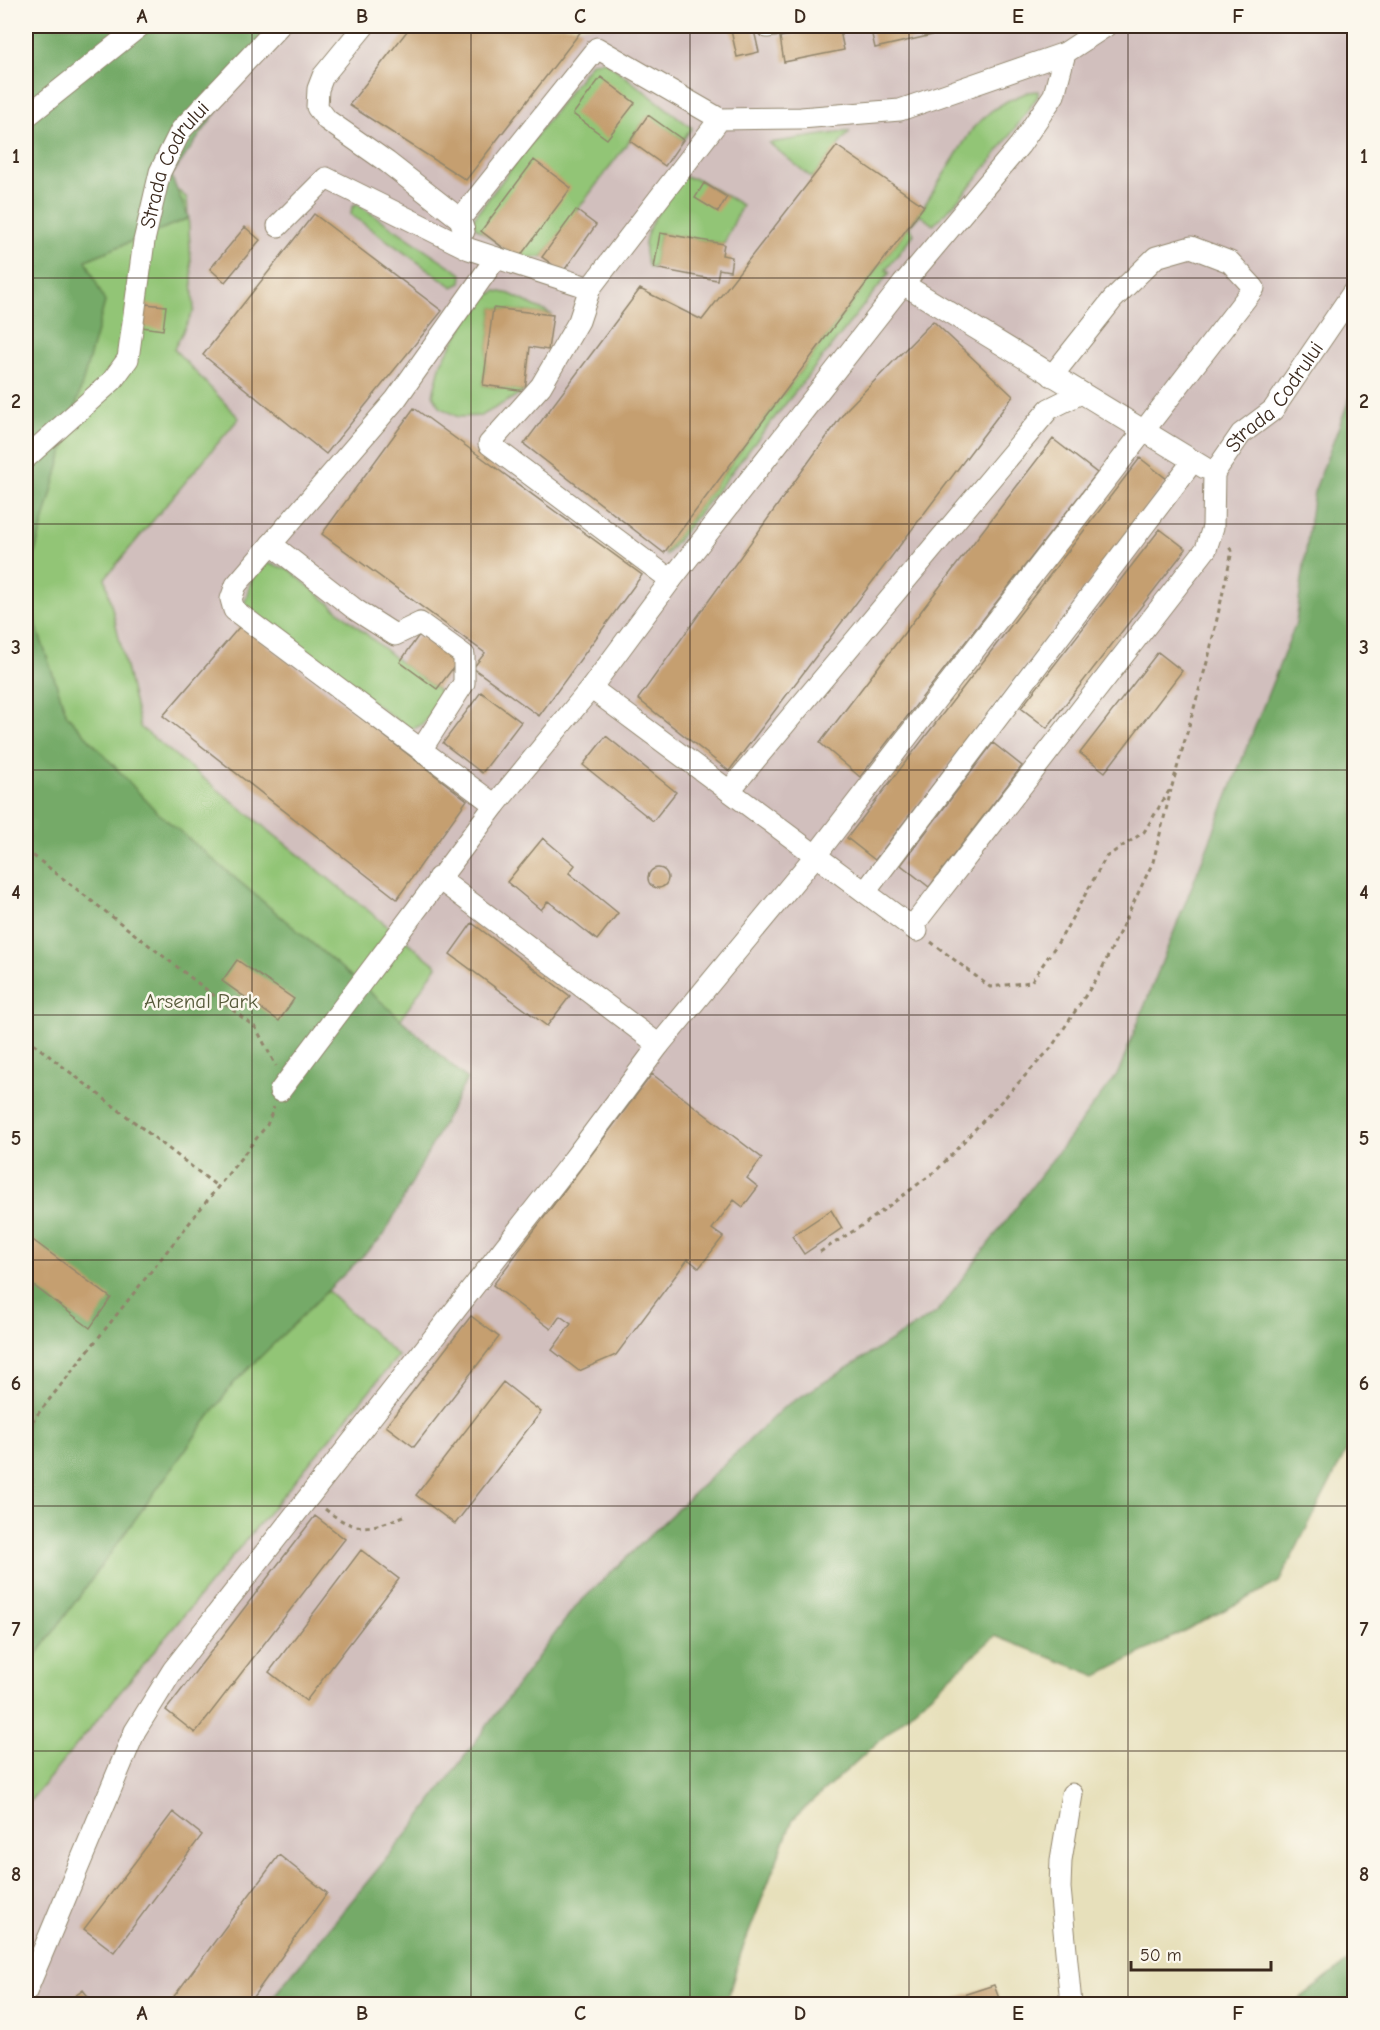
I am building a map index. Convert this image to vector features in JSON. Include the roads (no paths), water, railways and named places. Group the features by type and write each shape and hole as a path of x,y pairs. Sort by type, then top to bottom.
{"street":[{"path":"26,117 140,26"},
{"name":"Strada Codrului","path":"26,458 112,381 128,358 144,241 160,172 181,130 279,26"},
{"path":"364,26 323,76 318,88 317,107 327,120 387,162 460,219 469,249"},
{"path":"460,219 597,48 720,119 801,118 900,110 1065,52 1106,26"},
{"path":"280,1091 438,878 591,688 671,580 903,284 1020,145 1054,95 1065,52"},
{"path":"671,580 489,444 541,386 579,321 590,288 720,119"},
{"path":"278,226 326,178 469,249 590,288"},
{"path":"26,1992 135,1731 174,1670 573,1160 659,1045 816,855 1254,288 1230,262 1191,247 1156,257 1113,299 1052,376"},
{"path":"495,805 234,610 231,599 236,585 396,399 496,258"},
{"path":"591,688 915,929 1206,549 1213,527 1214,474 903,284"},
{"name":"Strada Codrului","path":"1214,474 1241,434 1273,410 1354,291"},
{"path":"729,791 1049,409 1081,393"},
{"path":"865,892 1193,461"},
{"path":"271,544 356,610 395,635 420,623 464,655 464,683 422,750"},
{"path":"438,878 659,1045"},
{"path":"1071,2004 1060,1888 1061,1860 1072,1794"}],"park label":[{"name":"Arsenal Park","path":"201,1001"}]}
